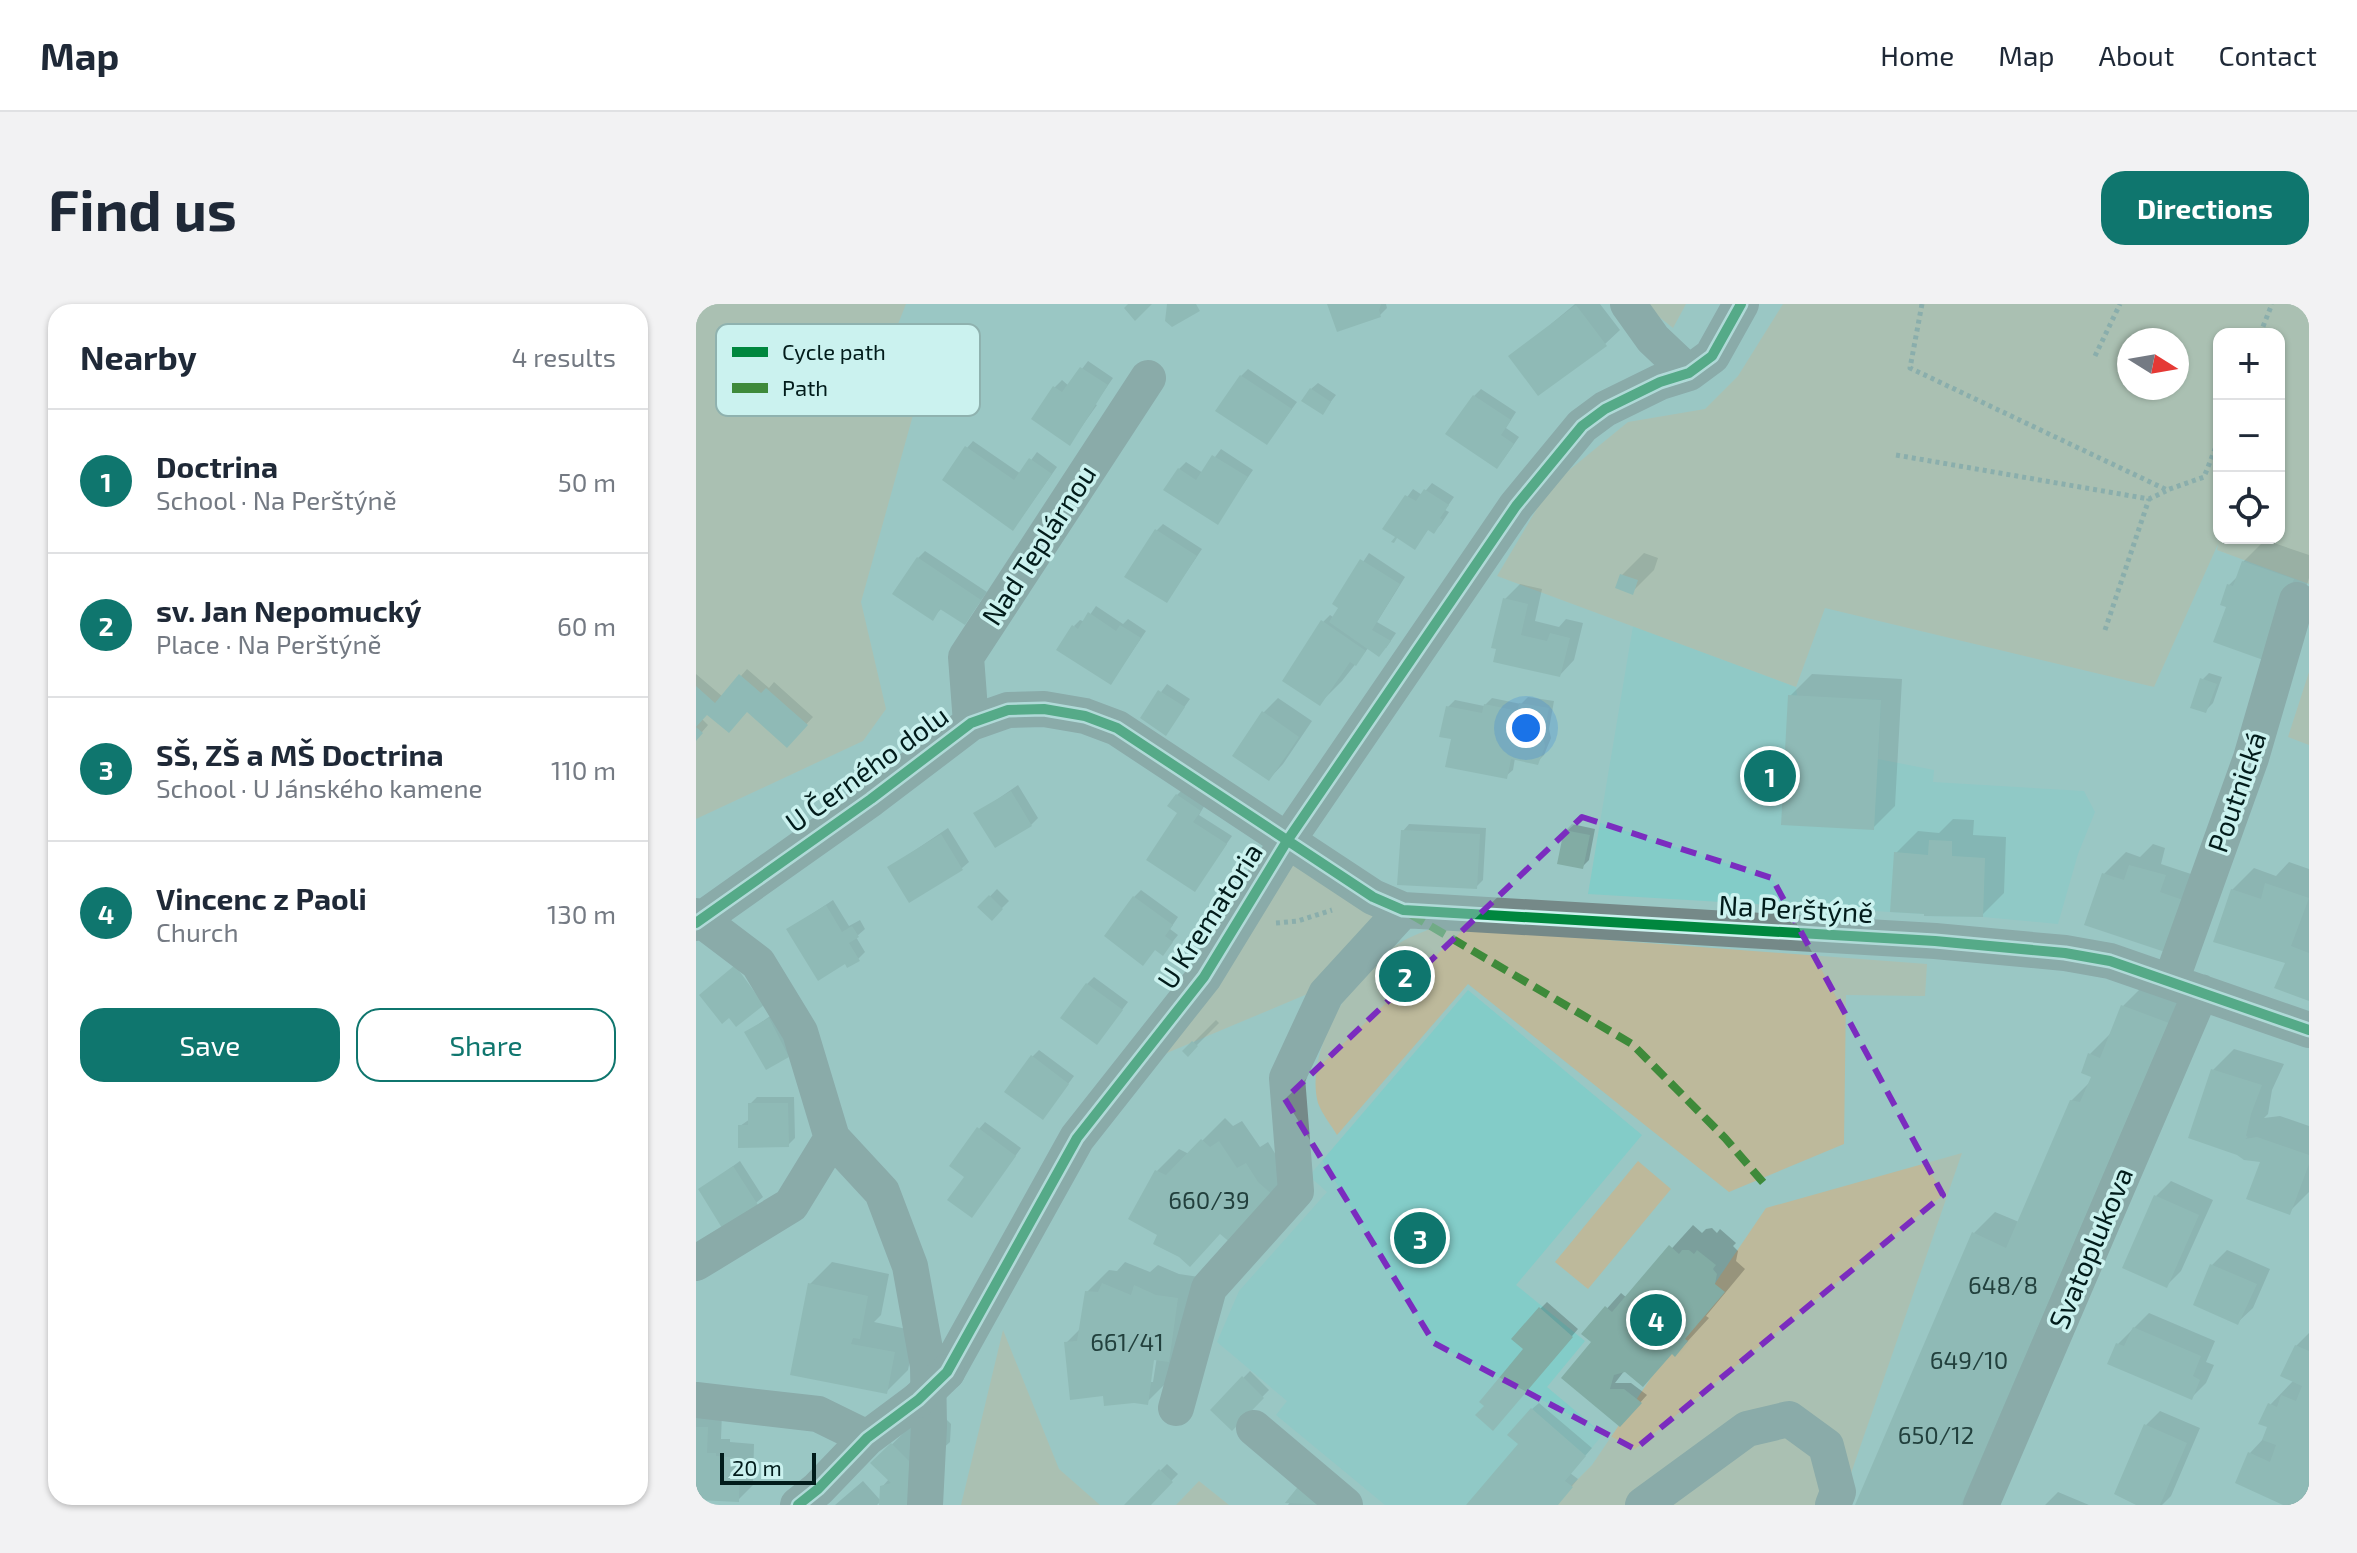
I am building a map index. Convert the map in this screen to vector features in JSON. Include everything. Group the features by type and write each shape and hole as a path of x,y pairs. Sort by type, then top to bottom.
{"street":[{"path":"1628,304 1653,339 1689,373"},
{"name":"U Krematoria","path":"798,1505 818,1489 867,1438 918,1400 947,1372 1077,1138 1204,977 1287,841 1516,506 1582,426 1605,409 1660,382 1689,373 1712,356 1741,304"},
{"name":"Nad Teplárnou","path":"971,723 966,657 1148,378"},
{"name":"Poutnická","path":"2186,986 2297,600"},
{"name":"U Černého dolu","path":"697,919 871,799 971,723 1008,710 1044,709 1096,720 1117,728 1287,841"},
{"name":"Na Perštýně","path":"1287,841 1388,903 2065,953 2110,961 2309,1030"},
{"path":"1176,1408 1209,1288 1296,1191 1287,1078 1326,994 1388,903"},
{"path":"697,919 758,963 800,1032 832,1138 882,1192 910,1266 928,1366 925,1505"},
{"name":"Svatoplukova","path":"1981,1505 2186,986"},
{"path":"696,1263 791,1205 832,1138"},
{"path":"696,1400 818,1414 867,1438"},
{"path":"1643,1505 1747,1429 1789,1419 1826,1446 1838,1492 1833,1505"},
{"path":"1254,1428 1345,1505"}],"path":[{"path":"1922,304 1910,368 2167,490"},
{"path":"2095,356 2120,304"},
{"path":"2262,328 2272,304"},
{"path":"1896,455 2149,499 2204,477 2213,454"},
{"path":"2105,630 2149,499"},
{"path":"1237,923 1298,921 1388,903"}],"highlighted area":[{"path":"1582,817 1772,878 1943,1195 1635,1449 1434,1343 1285,1099"}],"shaded area":[{"path":"696,304 906,304 898,324 716,324 716,416 913,416 861,602 886,709 863,741 696,819"},
{"path":"1643,304 1686,304 1673,328"},
{"path":"1783,304 2309,304 2309,584 2217,550 2218,544 2154,687 1825,608 1796,687 1497,576 1551,485 1628,422 1705,409 1738,376"},
{"path":"1633,626 1796,687 1797,696 1881,700 1878,759 1934,770 1933,782 2084,791 2095,812 2078,854 2058,924 1588,894"},
{"path":"2309,672 2309,745 2288,737"},
{"path":"1291,861 1385,919 1317,990 1155,1058"},
{"path":"1434,927 1927,964 1925,996 1846,995 1844,1144 1729,1192 1468,984 1337,1135 1318,1103 1316,1082 1318,1060 1335,1016 1348,994 1379,959 1399,943"},
{"path":"1468,990 1642,1135 1516,1285 1585,1341 1547,1387 1603,1434 1565,1481 1558,1505 1385,1505 1276,1415 1287,1401 1217,1342 1239,1291 1327,1192 1309,1176"},
{"path":"1962,1153 1840,1505 1552,1505 1592,1465 1766,1208"},
{"path":"1638,1161 1671,1189 1588,1289 1555,1262"},
{"path":"1003,1330 1059,1469 1100,1505 961,1505"},
{"path":"1199,1481 1229,1505 1176,1505"}],"building":[{"path":"1128,304 1152,304 1135,321 1124,308"},
{"path":"1167,304 1196,304 1200,311 1172,327 1165,321"},
{"path":"1327,304 1381,304 1381,317 1337,332"},
{"path":"1576,305 1607,346 1538,396 1508,356"},
{"path":"1080,367 1108,385 1070,446 1031,419 1053,386 1062,392"},
{"path":"1240,375 1292,409 1267,445 1215,411"},
{"path":"1310,388 1331,402 1323,415 1301,401"},
{"path":"1473,395 1511,420 1501,435 1514,444 1497,469 1445,434"},
{"path":"965,446 1014,480 1029,458 1052,474 1013,531 942,480"},
{"path":"1212,455 1248,477 1218,525 1163,490 1178,468 1196,480"},
{"path":"1424,489 1449,505 1440,518 1443,520 1434,534 1428,530 1415,550 1397,538 1394,543 1391,542 1395,537 1382,529 1405,495 1416,501"},
{"path":"1155,529 1197,556 1167,603 1124,577"},
{"path":"917,557 981,600 965,625 940,609 933,621 892,594"},
{"path":"1360,559 1400,584 1372,630 1391,641 1379,657 1329,622 1338,608 1332,604"},
{"path":"2242,561 2294,579 2266,661 2213,642 2226,607 2220,605 2227,584 2233,586"},
{"path":"1620,574 1638,580 1633,595 1615,588"},
{"path":"1503,598 1528,604 1521,635 1547,641 1550,633 1570,638 1560,677 1493,662 1496,649 1491,648"},
{"path":"1088,612 1116,631 1120,625 1141,638 1111,685 1056,650 1072,625 1078,629"},
{"path":"1321,620 1366,651 1356,666 1350,662 1320,706 1282,681"},
{"path":"739,674 761,693 766,688 808,725 787,748 747,712 729,733 707,715 696,727 696,686 715,703"},
{"path":"2200,678 2217,684 2206,713 2190,708"},
{"path":"1158,690 1185,707 1166,736 1140,718"},
{"path":"1788,695 1881,700 1874,830 1781,825"},
{"path":"1519,703 1549,708 1543,737 1545,746 1538,765 1511,759 1507,779 1445,767 1451,739 1439,737 1446,706 1482,713 1484,704 1518,711"},
{"path":"1262,711 1299,737 1269,781 1232,756"},
{"path":"696,727 703,733 696,741"},
{"path":"1011,791 1032,826 995,848 973,813"},
{"path":"1176,794 1201,811 1193,822 1227,844 1195,892 1146,860 1177,813 1167,806"},
{"path":"1401,830 1480,834 1477,889 1397,885"},
{"path":"1564,830 1590,835 1583,869 1557,864"},
{"path":"941,834 963,870 909,903 887,867"},
{"path":"1929,840 1952,841 1952,856 1985,858 1983,917 1890,912 1894,852 1928,855"},
{"path":"2129,865 2166,875 2160,892 2183,900 2165,952 2084,925 2102,873 2124,880"},
{"path":"2265,883 2309,898 2291,946 2309,953 2309,1001 2274,988 2285,963 2213,942 2231,889 2261,899"},
{"path":"989,895 1003,909 992,921 977,907"},
{"path":"1133,896 1173,925 1165,936 1173,942 1163,956 1155,950 1143,966 1104,936"},
{"path":"826,905 842,932 852,926 859,937 849,943 860,961 847,968 845,964 818,981 786,929"},
{"path":"735,965 764,1005 736,1027 729,1018 722,1024 699,995"},
{"path":"1086,983 1123,1010 1097,1045 1060,1018"},
{"path":"2121,1005 2169,1023 1961,1505 1855,1505 1972,1232 2006,1248 2070,1100 2080,1102 2091,1077 2081,1073 2088,1053 2100,1058"},
{"path":"769,1018 789,1057 766,1070 744,1032"},
{"path":"1192,1041 1198,1046 1188,1057 1182,1051"},
{"path":"1031,1055 1069,1084 1043,1120 1004,1092"},
{"path":"2211,1069 2262,1085 2245,1139 2257,1137 2309,1155 2309,1164 2290,1215 2246,1199 2260,1162 2244,1160 2188,1138"},
{"path":"748,1103 788,1103 789,1147 738,1148 738,1125 748,1125"},
{"path":"977,1127 1016,1156 972,1218 947,1200 964,1177 949,1166"},
{"path":"1201,1139 1210,1147 1219,1141 1237,1168 1246,1163 1258,1182 1274,1196 1232,1244 1220,1234 1190,1267 1179,1257 1153,1244 1157,1235 1128,1219 1155,1170 1166,1175"},
{"path":"733,1166 758,1205 722,1228 698,1189"},
{"path":"2154,1195 2199,1215 2167,1288 2122,1268"},
{"path":"1669,1245 1679,1254 1682,1250 1689,1250 1694,1254 1697,1250 1716,1265 1713,1269 1717,1274 1715,1284 1725,1292 1685,1339 1688,1341 1675,1357 1672,1354 1643,1387 1625,1372 1614,1375 1610,1389 1624,1389 1642,1403 1620,1427 1561,1378 1591,1342 1581,1334 1605,1306 1612,1312"},
{"path":"2210,1264 2257,1284 2238,1325 2193,1305"},
{"path":"808,1283 868,1296 860,1339 853,1338 851,1344 895,1352 887,1394 790,1375"},
{"path":"1102,1283 1131,1295 1134,1285 1156,1295 1178,1298 1169,1362 1154,1360 1148,1405 1104,1406 1103,1396 1070,1400 1064,1342 1077,1341 1085,1291 1098,1292"},
{"path":"1539,1307 1573,1337 1493,1431 1475,1415 1484,1406 1479,1402 1523,1349 1511,1339"},
{"path":"2133,1327 2201,1356 2193,1376 2200,1380 2192,1400 2107,1364 2116,1343 2124,1346"},
{"path":"2295,1345 2309,1351 2309,1498 2306,1505 2283,1505 2235,1483 2248,1452 2270,1462 2276,1445 2262,1440 2267,1427 2258,1424 2268,1403 2277,1407 2281,1395 2296,1401 2302,1386 2280,1376"},
{"path":"1242,1376 1264,1398 1232,1431 1210,1410"},
{"path":"1531,1408 1586,1456 1565,1481 1573,1487 1558,1505 1466,1505 1518,1444 1507,1435"},
{"path":"2144,1424 2187,1443 2160,1505 2136,1505 2114,1494"},
{"path":"696,1427 708,1427 707,1453 740,1458 739,1502 696,1500"},
{"path":"891,1443 912,1464 909,1505 879,1505 880,1486 891,1483 870,1463"},
{"path":"1159,1469 1173,1482 1151,1505 1124,1505"},
{"path":"1301,1483 1330,1505 1285,1503"}],"marked path":[{"path":"1410,914 1632,1044 1725,1138 1767,1187"}],"cycle path":[{"path":"798,1505 818,1489 867,1438 918,1400 947,1372 1077,1138 1204,977 1287,841 1516,506 1582,426 1605,409 1660,382 1689,373 1712,356 1741,304"},
{"path":"696,923 871,799 971,723 1008,710 1044,709 1085,716 1117,728 1373,897 1403,910 1935,941 2065,953 2110,961 2309,1030"}],"place":[{"name":"Doctrina","path":"1770,776"},
{"name":"sv. Jan Nepomucký","path":"1405,976"},
{"name":"SŠ, ZŠ a MŠ Doctrina","path":"1420,1238"},
{"name":"Vincenc z Paoli","path":"1656,1320"}]}
